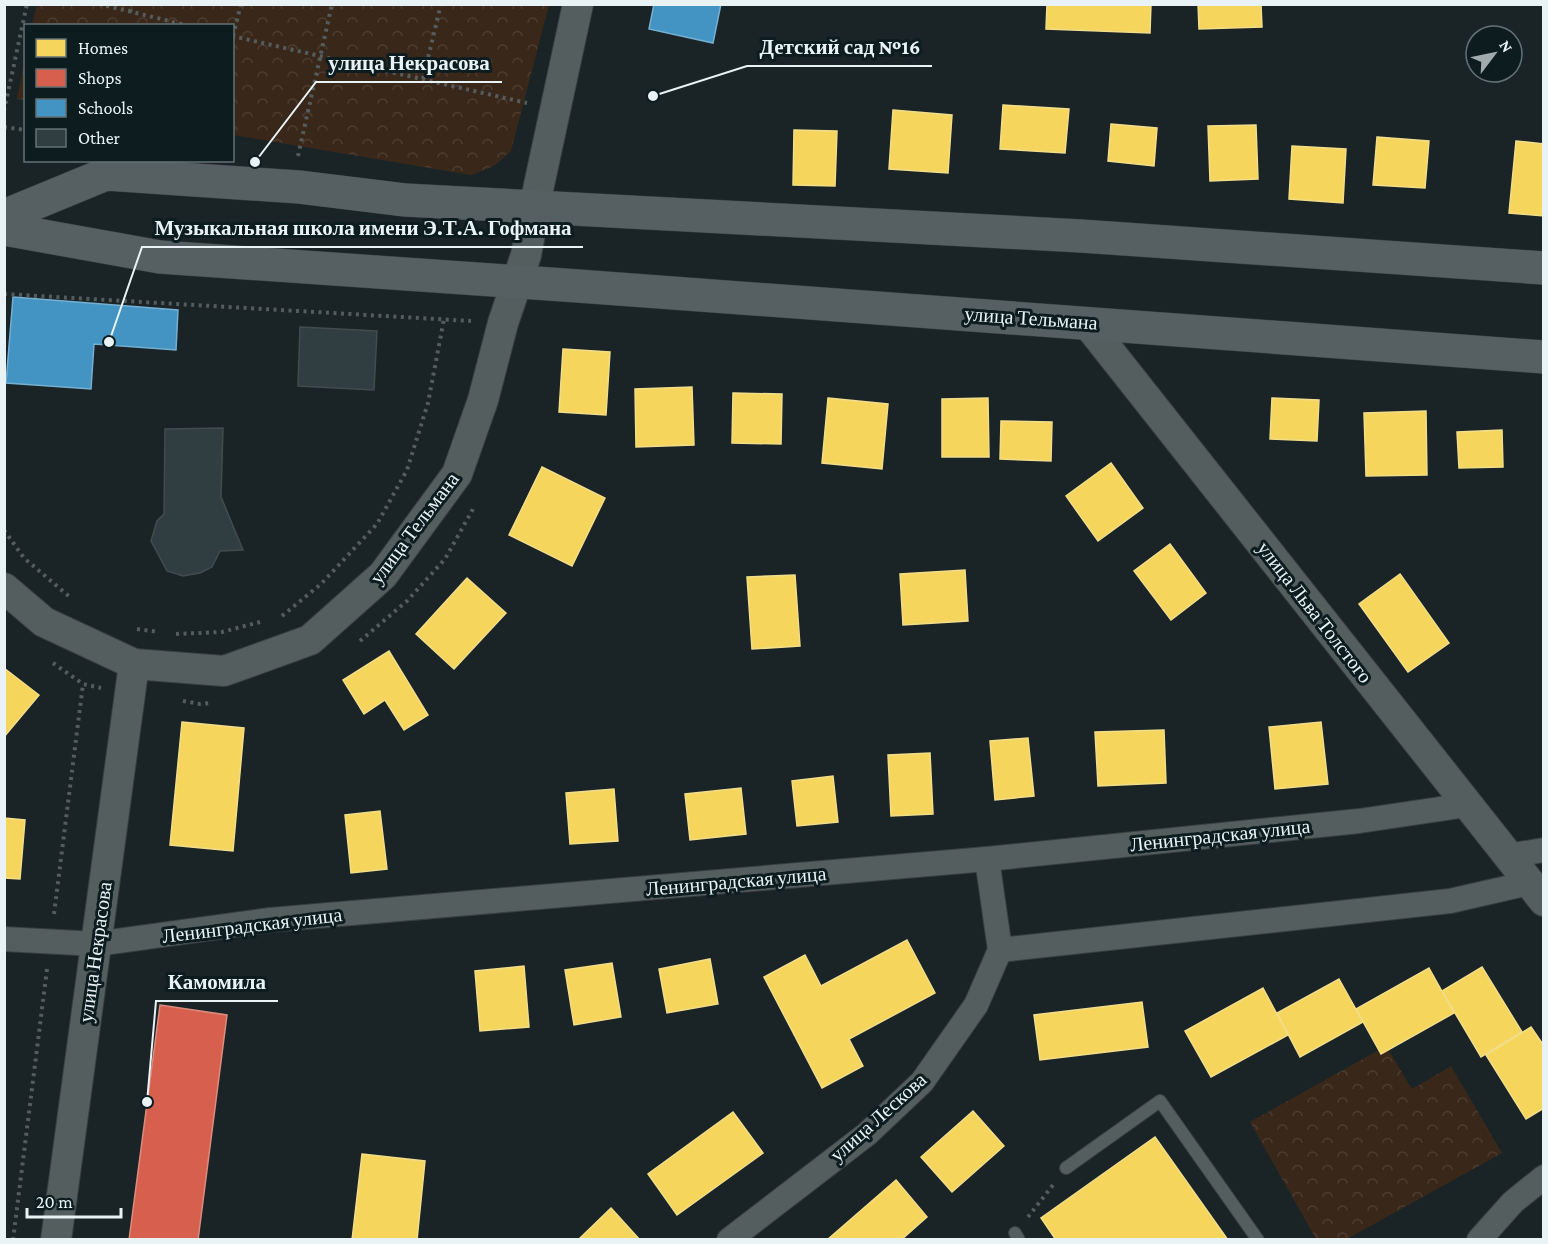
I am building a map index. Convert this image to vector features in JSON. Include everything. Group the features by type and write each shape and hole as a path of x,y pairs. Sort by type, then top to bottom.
{"main road":[{"path":"4,216 106,174 299,187 405,200 1081,236 1544,268"},
{"name":"улица Тельмана","path":"4,229 160,257 1087,322 1544,357"}],"street":[{"name":"улица Тельмана","path":"4,588 44,622 134,664 224,671 310,640 383,575 457,474 483,400 500,333 530,239 578,4"},
{"name":"улица Льва Толстого","path":"1087,322 1536,892"},
{"name":"улица Некрасова","path":"56,1239 134,664"},
{"name":"Ленинградская улица","path":"4,939 96,944 270,920 987,859 1359,821 1467,806"},
{"path":"1508,856 1544,850"},
{"path":"987,859 1000,950 1536,892"},
{"name":"улица Лескова","path":"729,1239 867,1134 922,1082 976,1005 1000,950"},
{"path":"1479,1239 1513,1202 1544,1177"}],"lane":[{"path":"1066,1168 1160,1101 1258,1239"}],"path":[{"path":"4,111 27,4"},
{"path":"99,4 181,24"},
{"path":"130,12 132,4"},
{"path":"234,32 241,4"},
{"path":"296,165 332,4"},
{"path":"423,79 441,4"},
{"path":"234,36 533,105"},
{"path":"4,127 24,130"},
{"path":"4,294 444,319 428,403 406,470 377,524 321,584 282,616"},
{"path":"4,530 24,558 77,603"},
{"path":"172,634 222,632 271,619"},
{"path":"133,628 162,633"},
{"path":"1017,1236 1066,1168"}],"green space":[{"path":"37,4 549,4 511,151 494,166 471,175 234,135 234,24 32,24"},
{"path":"24,64 24,100 17,99"},
{"path":"1386,1046 1412,1089 1451,1066 1502,1153 1347,1239 1316,1239 1250,1122"}],"building: Homes":[{"path":"1047,4 1151,4 1150,33 1046,29"},
{"path":"1198,4 1261,4 1262,27 1199,29"},
{"path":"1003,105 1069,109 1065,153 1000,149"},
{"path":"893,110 952,115 948,173 889,169"},
{"path":"1111,124 1157,128 1154,166 1108,161"},
{"path":"1256,125 1258,179 1210,181 1208,126"},
{"path":"794,130 837,131 835,186 793,185"},
{"path":"1377,137 1429,141 1425,188 1373,185"},
{"path":"1516,141 1544,144 1544,216 1509,213"},
{"path":"1292,146 1346,149 1343,203 1289,199"},
{"path":"563,349 610,352 606,415 559,412"},
{"path":"692,387 694,445 636,447 635,389"},
{"path":"733,393 782,394 781,444 732,443"},
{"path":"828,398 888,404 882,469 822,463"},
{"path":"988,398 989,457 942,457 942,399"},
{"path":"1272,398 1319,400 1317,441 1270,439"},
{"path":"1426,411 1427,475 1366,476 1364,413"},
{"path":"1001,421 1052,422 1051,461 1000,459"},
{"path":"1502,430 1503,467 1459,468 1457,432"},
{"path":"1111,463 1143,508 1098,541 1066,496"},
{"path":"542,467 605,498 572,566 509,535"},
{"path":"1170,544 1206,593 1171,620 1134,571"},
{"path":"965,570 968,621 903,625 900,574"},
{"path":"1400,574 1449,643 1408,672 1359,604"},
{"path":"795,575 800,646 752,649 747,577"},
{"path":"467,578 506,613 454,669 416,634"},
{"path":"389,651 428,715 404,730 385,700 364,714 343,680"},
{"path":"4,668 39,695 4,737"},
{"path":"182,722 244,728 233,851 170,845"},
{"path":"1321,722 1328,784 1275,789 1269,727"},
{"path":"1164,730 1166,783 1098,786 1095,732"},
{"path":"1028,738 1034,796 995,800 990,741"},
{"path":"930,753 933,814 891,816 888,755"},
{"path":"833,776 838,822 797,826 792,781"},
{"path":"741,788 746,834 690,840 685,794"},
{"path":"614,789 618,841 570,844 566,793"},
{"path":"380,811 387,869 351,873 345,815"},
{"path":"4,818 25,820 20,879 4,878"},
{"path":"907,940 935,993 849,1039 863,1066 822,1088 764,977 805,955 821,986"},
{"path":"710,959 718,1004 667,1013 659,969"},
{"path":"612,963 621,1017 574,1025 565,970"},
{"path":"524,966 529,1027 480,1031 475,971"},
{"path":"1482,967 1522,1032 1481,1057 1442,991"},
{"path":"1429,968 1454,1013 1381,1054 1356,1009"},
{"path":"1339,979 1363,1022 1300,1057 1277,1013"},
{"path":"1263,988 1288,1035 1211,1077 1185,1031"},
{"path":"1142,1002 1148,1047 1040,1060 1034,1015"},
{"path":"1531,1027 1544,1046 1544,1108 1526,1119 1486,1055"},
{"path":"973,1111 1004,1146 952,1192 921,1157"},
{"path":"733,1112 763,1153 677,1215 648,1174"},
{"path":"1155,1137 1228,1240 1056,1240 1041,1218"},
{"path":"362,1154 425,1161 417,1240 352,1240"},
{"path":"896,1180 927,1217 901,1240 827,1240"},
{"path":"611,1208 640,1240 578,1240"}],"building: Shops":[{"path":"160,1005 227,1015 198,1240 129,1240"}],"building: Schools":[{"path":"654,4 721,4 713,43 649,29"},
{"path":"13,297 178,310 176,350 94,344 91,389 6,383"}],"building: Other":[{"path":"300,327 377,331 374,390 298,386"},
{"path":"223,428 221,497 243,550 220,551 212,567 200,573 183,576 167,571 151,541 157,521 164,514 165,429"}],"place":[{"name":"Детский сад №16","path":"653,96"},
{"name":"улица Некрасова","path":"255,162"},
{"name":"Музыкальная школа имени Э.Т.А. Гофмана","path":"109,342"},
{"name":"Камомила","path":"147,1102"}]}
